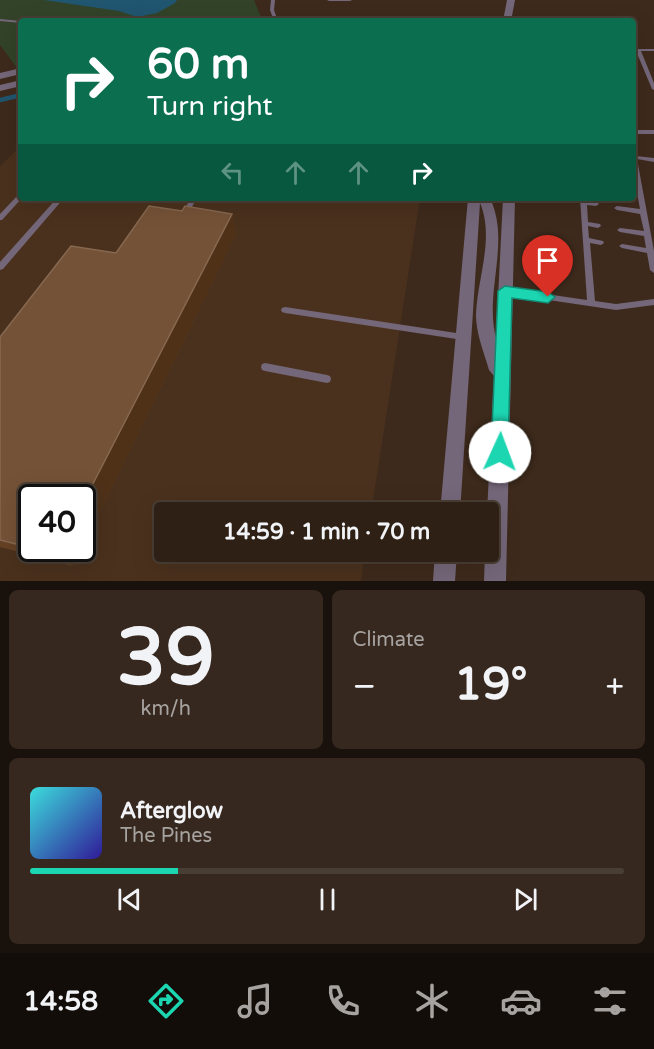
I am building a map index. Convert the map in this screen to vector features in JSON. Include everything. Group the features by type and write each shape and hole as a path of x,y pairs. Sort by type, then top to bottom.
{"street":[{"path":"508,18 511,0"},
{"path":"0,76 18,72"},
{"path":"0,88 18,84"},
{"path":"451,502 474,201"},
{"path":"485,201 491,214 491,235 484,317 502,387"},
{"path":"495,581 509,201"},
{"path":"444,581 445,562"}],"lane":[{"path":"273,0 274,18"},
{"path":"329,0 350,0"},
{"path":"0,20 18,22"},
{"path":"636,50 654,50"},
{"path":"636,52 654,89"},
{"path":"636,132 654,132"},
{"path":"636,157 654,160"},
{"path":"0,218 18,198"},
{"path":"637,198 651,243 650,251 654,270"},
{"path":"0,267 58,201"},
{"path":"180,223 192,201"},
{"path":"584,201 591,303"},
{"path":"587,201 596,204"},
{"path":"617,208 643,212"},
{"path":"584,223 598,226"},
{"path":"620,230 647,234"},
{"path":"586,240 601,243"},
{"path":"622,246 650,251"},
{"path":"505,291 616,307 654,302"},
{"path":"285,310 465,337"},
{"path":"264,367 327,379"}],"shaded area":[{"path":"18,149 18,201 420,201 373,502 154,502 154,562 364,562 361,581 0,581 0,166"}],"green space":[{"path":"0,0 254,0 261,17 18,18 18,68 0,45"}],"water":[{"path":"44,0 177,0 157,13 137,17 119,11"}],"building":[{"path":"149,206 182,211 185,206 232,214 93,484 18,484 18,544 0,540 0,337 71,246 116,253"}],"waterway":[{"path":"139,0 142,18"},
{"path":"0,100 18,96"}],"route":[{"path":"500,452 505,291 548,297"}]}
